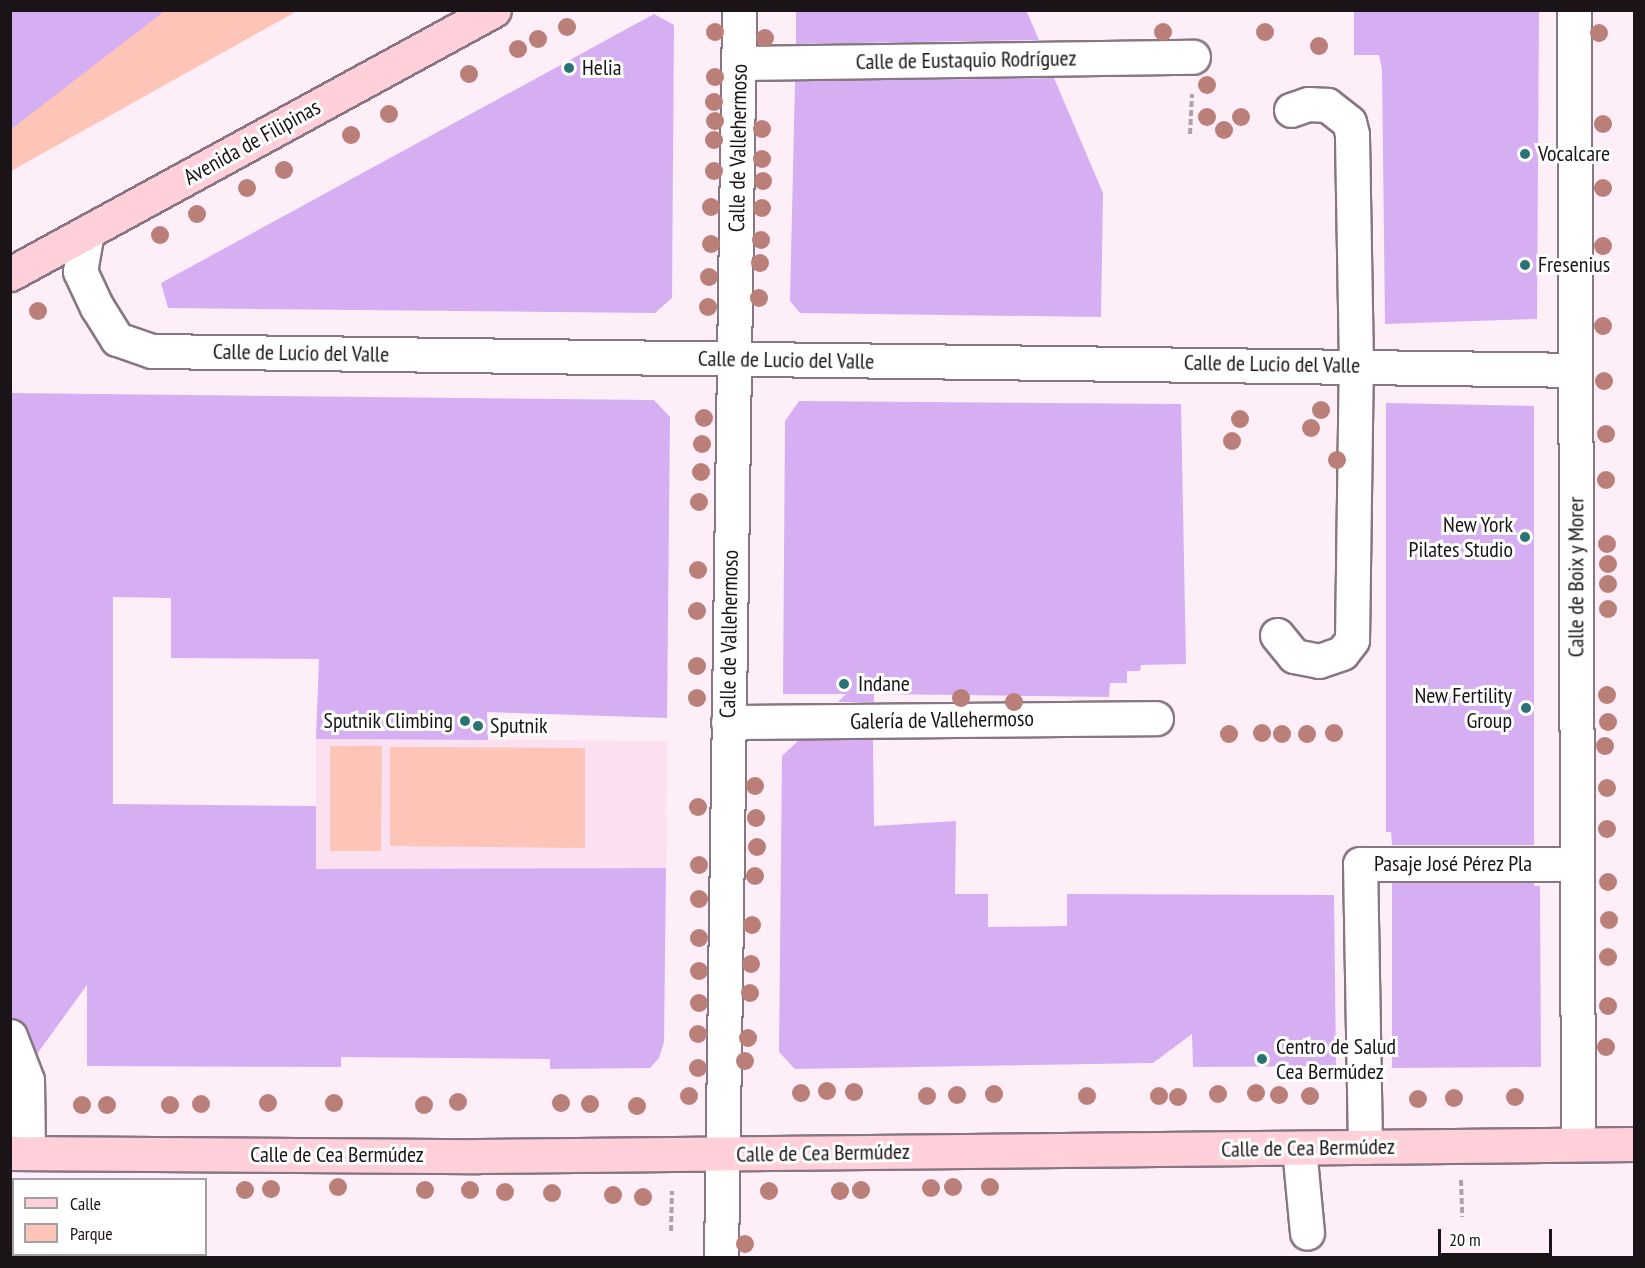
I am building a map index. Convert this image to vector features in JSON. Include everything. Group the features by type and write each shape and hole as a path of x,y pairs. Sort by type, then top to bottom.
{"main road":[{"name":"Avenida de Filipinas","path":"10,274 494,10"},
{"name":"Calle de Cea Bermúdez","path":"20,1153 723,1154 1635,1144"}],"street":[{"name":"Calle de Vallehermoso","path":"721,1257 732,359 740,63 739,10"},
{"name":"Calle de Boix y Morer","path":"1574,10 1578,1144"},
{"name":"Calle de Eustaquio Rodríguez","path":"740,63 1193,57"},
{"path":"1277,635 1294,656 1319,661 1342,653 1352,640 1356,366 1352,134 1349,122 1327,105 1308,104 1292,110"},
{"name":"Calle de Lucio del Valle","path":"87,232 80,272 97,307 117,339 152,351 1575,370"},
{"name":"Galería de Vallehermoso","path":"728,722 1156,718"},
{"name":"Pasaje José Pérez Pla","path":"1365,1147 1360,864 1576,864"},
{"path":"10,1036 27,1080 20,1153"},
{"path":"1299,1148 1307,1233"}],"shaded area":[{"path":"316,739 667,741 666,868 579,868 577,1069 550,1069 550,1059 342,1057 341,1067 314,1067"}],"green space":[{"path":"11,11 297,11 11,171"},
{"path":"330,746 382,746 381,851 330,851"},
{"path":"390,747 585,748 585,848 390,846"}],"building":[{"path":"10,10 166,10 10,130"},
{"path":"796,10 1026,10 1039,40 796,44"},
{"path":"1354,10 1539,10 1537,319 1385,324 1382,69 1379,55 1354,55"},
{"path":"654,14 674,25 672,298 655,313 168,308 161,283"},
{"path":"1054,78 1103,193 1101,317 800,313 790,301 795,81"},
{"path":"10,393 654,400 670,417 667,718 487,712 488,740 316,739 319,659 171,658 171,598 113,597 113,804 316,806 316,869 666,868 664,1042 659,1058 650,1068 550,1069 550,1059 341,1057 341,1067 87,1066 87,985 37,1054 27,1029 21,1021 10,1018"},
{"path":"799,401 1181,404 1186,664 1141,665 1140,671 1127,671 1127,683 1110,683 1109,697 874,694 874,702 838,702 846,694 783,694 785,421"},
{"path":"1386,403 1534,406 1534,845 1392,845 1391,832 1386,832"},
{"path":"873,739 874,826 956,821 955,894 988,894 988,927 1067,926 1067,894 1334,895 1336,1066 1193,1067 1192,1034 1153,1063 795,1069 779,1052 782,756 799,740"},
{"path":"1392,883 1534,883 1534,886 1540,886 1541,1067 1392,1068"}],"place":[{"name":"Helia","path":"569,68"},
{"name":"Vocalcare","path":"1525,154"},
{"name":"Fresenius","path":"1525,265"},
{"name":"New York Pilates Studio","path":"1525,537"},
{"name":"Indane","path":"844,684"},
{"name":"New Fertility Group","path":"1526,708"},
{"name":"Sputnik Climbing","path":"465,721"},
{"name":"Sputnik","path":"478,726"},
{"name":"Centro de Salud Cea Bermúdez","path":"1262,1059"}]}
